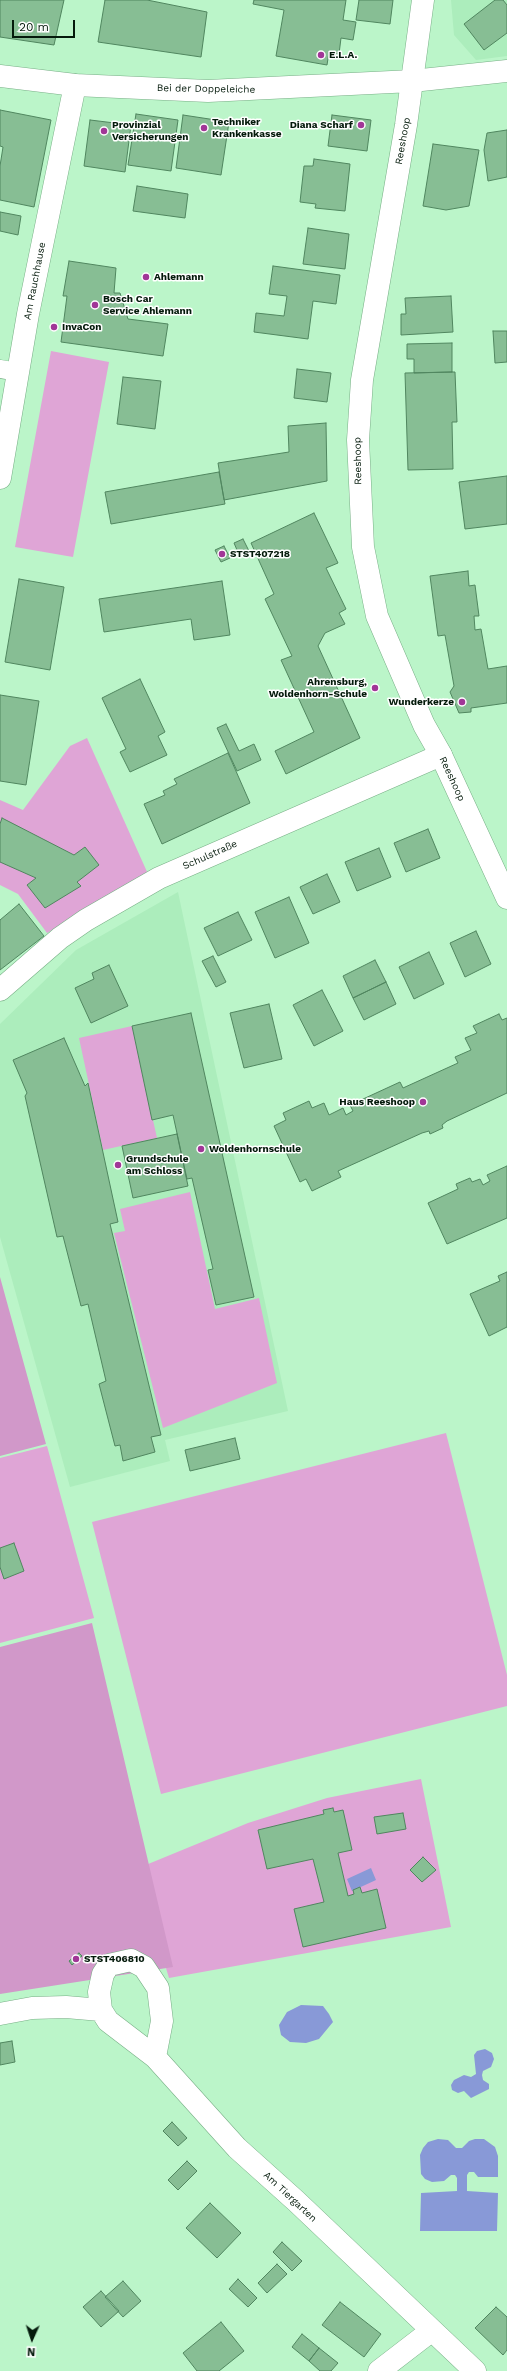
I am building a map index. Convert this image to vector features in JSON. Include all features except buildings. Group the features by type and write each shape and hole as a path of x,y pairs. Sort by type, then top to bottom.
{"street":[{"name":"Reeshoop","path":"423,0 412,81 362,380 358,440 358,485 365,563 376,616 424,725 441,755 507,898"},
{"name":"Bei der Doppeleiche","path":"0,76 75,86 230,91 412,81 507,72"},
{"name":"Am Rauchhause","path":"0,478 9,371 75,86"},
{"name":"Schulstraße","path":"0,990 60,938 86,920 159,878 441,755"},
{"path":"0,2014 53,2008 101,2010 99,1992 103,1974 109,1965 131,1960 144,1967 158,1988 161,2004 160,2036 155,2057"},
{"name":"Am Tiergarten","path":"101,2010 108,2021 119,2031 155,2057 237,2148 296,2201 431,2331 476,2371"},
{"path":"379,2371 431,2331"}],"shaded area":[{"path":"451,0 507,0 507,56 476,60 454,35"},
{"path":"51,351 109,362 73,557 15,547"},
{"path":"87,738 148,874 47,933 18,894 0,885 0,800 23,810 70,746"},
{"name":"Grundschule am Schloss","path":"178,892 288,1411 165,1440 170,1461 70,1487 0,1237 0,1024 76,950"},
{"path":"132,1026 157,1138 103,1150 79,1038"},
{"path":"190,1192 215,1309 259,1298 277,1383 163,1428 114,1233 125,1231 120,1209"},
{"path":"0,1277 46,1444 0,1456"},
{"path":"446,1433 507,1675 507,1706 161,1794 92,1522"},
{"path":"47,1446 94,1618 0,1643 0,1458"},
{"path":"92,1623 173,1967 0,1994 0,1647"},
{"path":"421,1779 451,1927 169,1978 136,1869 248,1823 327,1798"}],"water":[{"path":"371,1868 376,1880 352,1891 347,1879"},
{"path":"301,2005 323,2006 333,2022 319,2039 306,2043 290,2042 281,2035 279,2025 287,2012"},
{"path":"485,2049 492,2053 494,2059 491,2067 483,2071 482,2075 483,2080 489,2084 489,2089 471,2098 464,2091 458,2093 452,2090 451,2085 454,2080 464,2075 471,2077 476,2074 474,2055 477,2051"},
{"path":"438,2139 448,2140 456,2148 462,2148 469,2141 475,2139 484,2139 495,2147 498,2156 498,2177 478,2177 474,2172 469,2172 467,2175 467,2191 498,2193 497,2231 420,2231 421,2193 457,2191 457,2178 455,2175 451,2175 444,2181 432,2182 425,2179 421,2174 420,2155 423,2148 428,2142"}],"place":[{"name":"E.L.A.","path":"321,55"},
{"name":"Diana Scharf","path":"361,125"},
{"name":"Techniker Krankenkasse","path":"204,128"},
{"name":"Provinzial Versicherungen","path":"104,131"},
{"name":"Ahlemann","path":"146,277"},
{"name":"Bosch Car Service Ahlemann","path":"95,305"},
{"name":"InvaCon","path":"54,327"},
{"name":"STST407218","path":"222,554"},
{"name":"Ahrensburg, Woldenhorn-Schule","path":"375,688"},
{"name":"Wunderkerze","path":"462,702"},
{"name":"Haus Reeshoop","path":"423,1102"},
{"name":"Woldenhornschule","path":"201,1149"},
{"name":"Grundschule am Schloss","path":"118,1165"},
{"name":"STST406810","path":"76,1959"}]}
